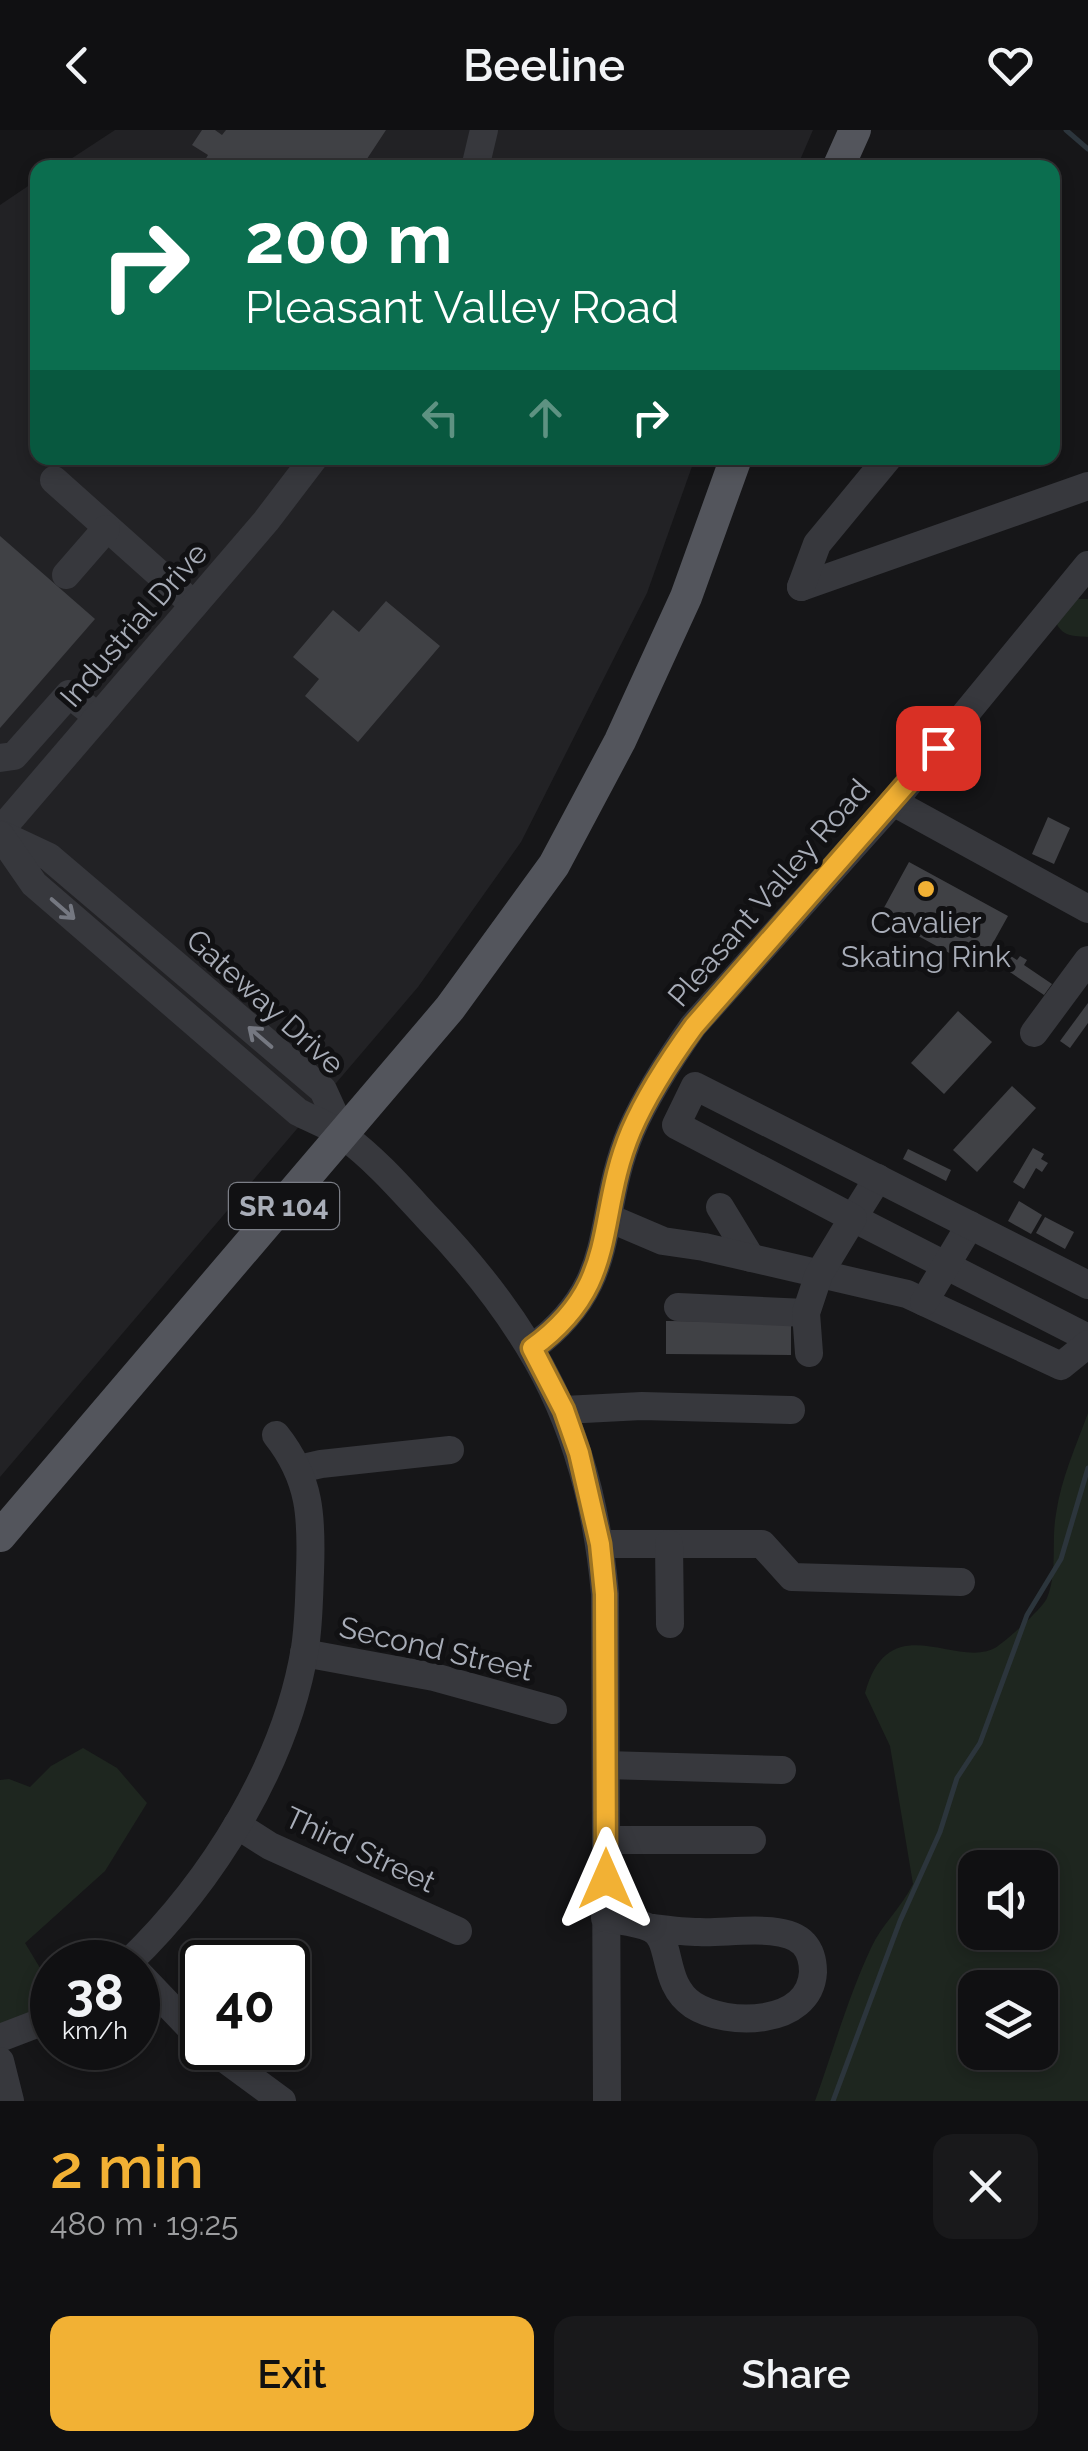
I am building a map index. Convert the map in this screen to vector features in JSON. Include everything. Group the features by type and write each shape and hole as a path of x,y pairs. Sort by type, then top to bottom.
{"main road":[{"path":"842,160 855,130"},
{"name":"SR 104","path":"0,1536 450,1008 554,865 620,742 678,615 733,465"}],"street":[{"path":"477,160 484,130"},
{"name":"Industrial Drive","path":"0,834 266,521 309,465"},
{"path":"882,465 817,544 801,587 1088,486"},
{"path":"54,480 194,606"},
{"path":"66,575 106,529"},
{"name":"Pleasant Valley Road","path":"532,1348 560,1328 588,1290 631,1132 669,1061 694,1026 893,802 1088,565"},
{"path":"0,758 14,756 69,694 98,718"},
{"path":"893,802 1088,908"},
{"name":"Gateway Drive","path":"0,834 34,884 298,1112 344,1136"},
{"path":"1034,1033 1088,960"},
{"path":"609,1218 663,1241 907,1294 1061,1366 1088,1341 676,1125 695,1086 1088,1284"},
{"path":"344,1136 460,1252 502,1302 532,1348 564,1410 590,1488 605,1594 606,2101"},
{"path":"809,1353 806,1313 819,1274 878,1178"},
{"path":"720,1207 751,1258"},
{"path":"924,1302 970,1225"},
{"path":"678,1307 806,1313"},
{"path":"564,1410 642,1406 791,1410"},
{"path":"150,1940 188,1900 237,1826 280,1736 304,1653 311,1542 308,1496 299,1469 276,1435"},
{"path":"299,1469 450,1450"},
{"path":"600,1544 762,1544 792,1576 961,1582"},
{"path":"668,1544 670,1624"},
{"name":"Second Street","path":"304,1653 434,1677 553,1710"},
{"path":"606,1764 782,1770"},
{"name":"Third Street","path":"237,1826 270,1846 458,1931"},
{"path":"606,1840 752,1840"},
{"path":"605,1918 653,1928 760,1931 797,1937 807,1947 813,1962 812,1981 797,2004 777,2014 733,2019 710,2013 692,2004 670,1980 660,1936 653,1928"},
{"path":"160,1996 180,2017"},
{"path":"0,2038 30,2026"},
{"path":"0,2061 10,2101"},
{"path":"240,2070 282,2101"}],"shaded area":[{"path":"115,130 813,130 800,160 69,160"},
{"path":"30,185 30,465 693,465 647,593 521,842 418,987 0,1477 0,205"},
{"path":"1071,599 1088,599 1088,637 1065,633 1056,622"},
{"path":"1088,1413 1088,2101 815,2101 871,1948 913,1884 890,1746 865,1693 876,1666 891,1651 926,1646 982,1652 998,1646 1044,1603 1052,1578 1055,1524 1065,1475"},
{"path":"83,1748 117,1768 147,1803 105,1871 25,1943 30,1951 30,2017 0,2027 0,1780 9,1779 30,1787 51,1766"}],"building":[{"path":"202,130 215,130 222,135 226,130 386,130 366,160 205,160 208,155 192,145"},
{"path":"0,536 95,619 0,728"},
{"path":"386,601 440,646 358,742 305,696 319,679 293,657 333,610 359,632"},
{"path":"1048,817 1070,828 1054,864 1032,854"},
{"name":"Cavalier Skating Rink","path":"909,862 1008,916 983,961 978,958 973,966 880,915"},
{"path":"1006,953 1017,960 1020,956 1027,960 1024,965 1052,984 1044,995 998,964"},
{"path":"1088,1003 1088,1023 1070,1048 1060,1041"},
{"path":"958,1011 992,1042 944,1094 911,1063"},
{"path":"1012,1086 1036,1108 977,1172 953,1150"},
{"path":"1033,1148 1044,1154 1041,1159 1048,1163 1042,1172 1036,1168 1024,1189 1013,1182"},
{"path":"908,1149 951,1170 946,1181 903,1159"},
{"path":"1019,1201 1042,1215 1031,1234 1008,1221"},
{"path":"1045,1217 1074,1232 1065,1249 1036,1233"},
{"path":"666,1321 791,1322 791,1355 666,1354"}],"waterway":[{"path":"1066,130 1088,149"},
{"path":"833,2101 900,1921 940,1832 957,1778 980,1743 1027,1615 1061,1559 1088,1468"}],"place":[{"name":"Cavalier Skating Rink","path":"926,889"}],"route":[{"path":"606,1879 605,1594 600,1544 579,1453 564,1410 532,1348 560,1328 588,1290 600,1256 620,1163 631,1132 669,1061 694,1026 938,748"}]}
